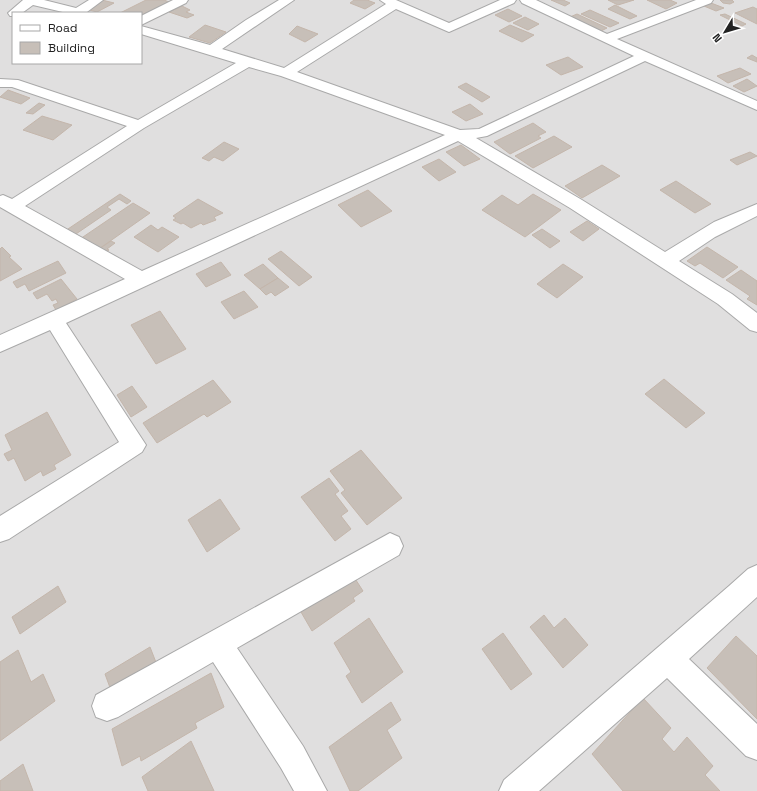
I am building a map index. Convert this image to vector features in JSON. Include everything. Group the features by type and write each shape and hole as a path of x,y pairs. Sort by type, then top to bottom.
{"street":[{"path":"15,12 30,0 80,12 97,0"},
{"path":"142,20 182,0"},
{"path":"212,50 250,22 288,0"},
{"path":"286,73 391,2 449,28 510,0"},
{"path":"526,0 606,39 757,106"},
{"path":"606,39 706,0"},
{"path":"142,30 286,73 459,135 576,204 725,299 757,324"},
{"path":"0,344 459,135 482,134 645,56"},
{"path":"140,279 6,203 247,62"},
{"path":"0,83 12,83 140,124"},
{"path":"665,261 704,234 735,218 757,210"},
{"path":"0,530 134,445 53,319"},
{"path":"107,706 390,546"},
{"path":"515,791 757,578"},
{"path":"218,644 292,757 311,791"},
{"path":"667,658 757,745"}],"shaded area":[{"path":"0,0 757,0 757,791 0,791"}],"building":[{"path":"102,0 114,3 97,12 86,9"},
{"path":"146,0 164,0 169,2 142,16 142,12 122,12"},
{"path":"354,0 367,0 375,3 365,9 350,3"},
{"path":"551,0 563,0 570,3 565,6"},
{"path":"608,0 634,0 618,5"},
{"path":"647,0 670,0 677,3 666,9"},
{"path":"720,0 732,0 734,2 730,4 723,3"},
{"path":"711,3 724,8 716,11 704,6"},
{"path":"615,5 637,16 630,19 608,9"},
{"path":"182,6 190,10 186,12 194,15 187,18 169,12"},
{"path":"753,7 757,9 757,24 735,13"},
{"path":"508,9 522,16 509,22 495,15"},
{"path":"590,10 619,23 610,27 581,14"},
{"path":"577,14 607,28 599,32 570,17"},
{"path":"725,14 746,24 742,26 720,15"},
{"path":"525,17 539,24 528,30 513,23"},
{"path":"205,25 226,32 210,43 189,37"},
{"path":"510,25 534,35 522,42 499,31"},
{"path":"297,26 318,34 305,42 289,34"},
{"path":"752,55 757,58 757,62 747,58"},
{"path":"568,57 583,67 561,75 546,65"},
{"path":"740,68 751,74 728,83 717,76"},
{"path":"747,79 757,86 744,92 733,86"},
{"path":"466,83 490,97 482,102 458,87"},
{"path":"8,90 30,98 21,104 0,97"},
{"path":"39,103 45,105 33,114 26,113"},
{"path":"470,104 483,114 466,121 452,112"},
{"path":"42,116 72,125 53,140 23,130"},
{"path":"533,123 546,132 538,136 541,138 510,154 494,142"},
{"path":"554,136 572,147 533,168 515,156"},
{"path":"224,142 239,149 223,161 214,157 209,161 202,158"},
{"path":"461,145 480,159 464,166 446,152"},
{"path":"750,152 757,156 737,165 730,160"},
{"path":"439,159 456,172 439,181 422,167"},
{"path":"602,165 620,176 582,198 565,186"},
{"path":"676,181 711,204 695,213 660,190"},
{"path":"368,190 392,211 361,227 338,205"},
{"path":"120,194 131,201 127,204 119,199 107,207 111,210 73,236 65,231"},
{"path":"533,194 561,210 525,237 482,210 502,195 518,205"},
{"path":"198,199 223,213 214,217 216,220 203,225 201,223 191,228 183,223 181,224 173,220 176,218 173,216"},
{"path":"133,203 150,213 96,251 80,239"},
{"path":"587,221 599,229 583,241 570,232"},
{"path":"151,225 158,230 162,227 179,237 158,252 134,237"},
{"path":"542,229 560,241 550,248 532,235"},
{"path":"111,241 115,243 102,255 96,251"},
{"path":"2,247 11,256 9,257 22,269 0,281 0,249"},
{"path":"707,247 738,267 723,278 700,263 695,266 687,261"},
{"path":"281,251 312,277 299,286 268,259"},
{"path":"58,261 66,273 29,291 25,284 17,288 13,282"},
{"path":"221,262 231,275 206,287 196,274"},
{"path":"263,264 278,278 260,289 244,275"},
{"path":"563,264 583,277 557,298 537,284"},
{"path":"741,270 757,281 757,305 747,299 750,296 726,280"},
{"path":"278,278 289,287 275,296 271,292 266,295 260,289"},
{"path":"61,279 77,299 56,310 53,305 58,303 56,299 52,301 47,294 37,299 33,293"},
{"path":"244,291 258,307 234,319 221,302"},
{"path":"160,311 186,349 156,364 131,325"},
{"path":"664,379 705,413 686,428 645,394"},
{"path":"213,380 231,402 207,417 204,414 157,443 143,423"},
{"path":"132,386 147,407 131,417 117,395"},
{"path":"47,412 71,455 54,465 56,469 43,476 41,471 25,481 14,458 8,461 4,454 12,450 5,435"},
{"path":"361,450 402,498 367,525 341,493 345,490 330,471"},
{"path":"329,478 339,491 335,494 348,511 341,516 351,529 335,541 301,497"},
{"path":"220,499 240,529 207,552 188,520"},
{"path":"354,577 363,591 353,598 355,601 312,631 301,612"},
{"path":"58,586 66,602 20,634 12,617"},
{"path":"544,615 554,628 565,618 588,645 563,668 530,627"},
{"path":"369,618 403,672 362,703 346,676 351,672 334,643"},
{"path":"503,633 532,674 511,690 482,649"},
{"path":"736,636 757,656 757,719 707,668"},
{"path":"150,647 157,665 112,693 105,674"},
{"path":"18,650 31,682 43,674 55,701 0,741 0,662"},
{"path":"211,673 224,707 195,723 197,728 141,761 140,756 122,766 112,729"},
{"path":"643,698 671,728 662,739 674,752 687,737 713,766 705,775 720,791 623,791 592,754"},
{"path":"391,702 401,720 387,730 402,758 358,791 350,791 329,747"},
{"path":"191,741 214,791 148,791 142,777"},
{"path":"23,764 33,791 0,791 0,781"}]}
